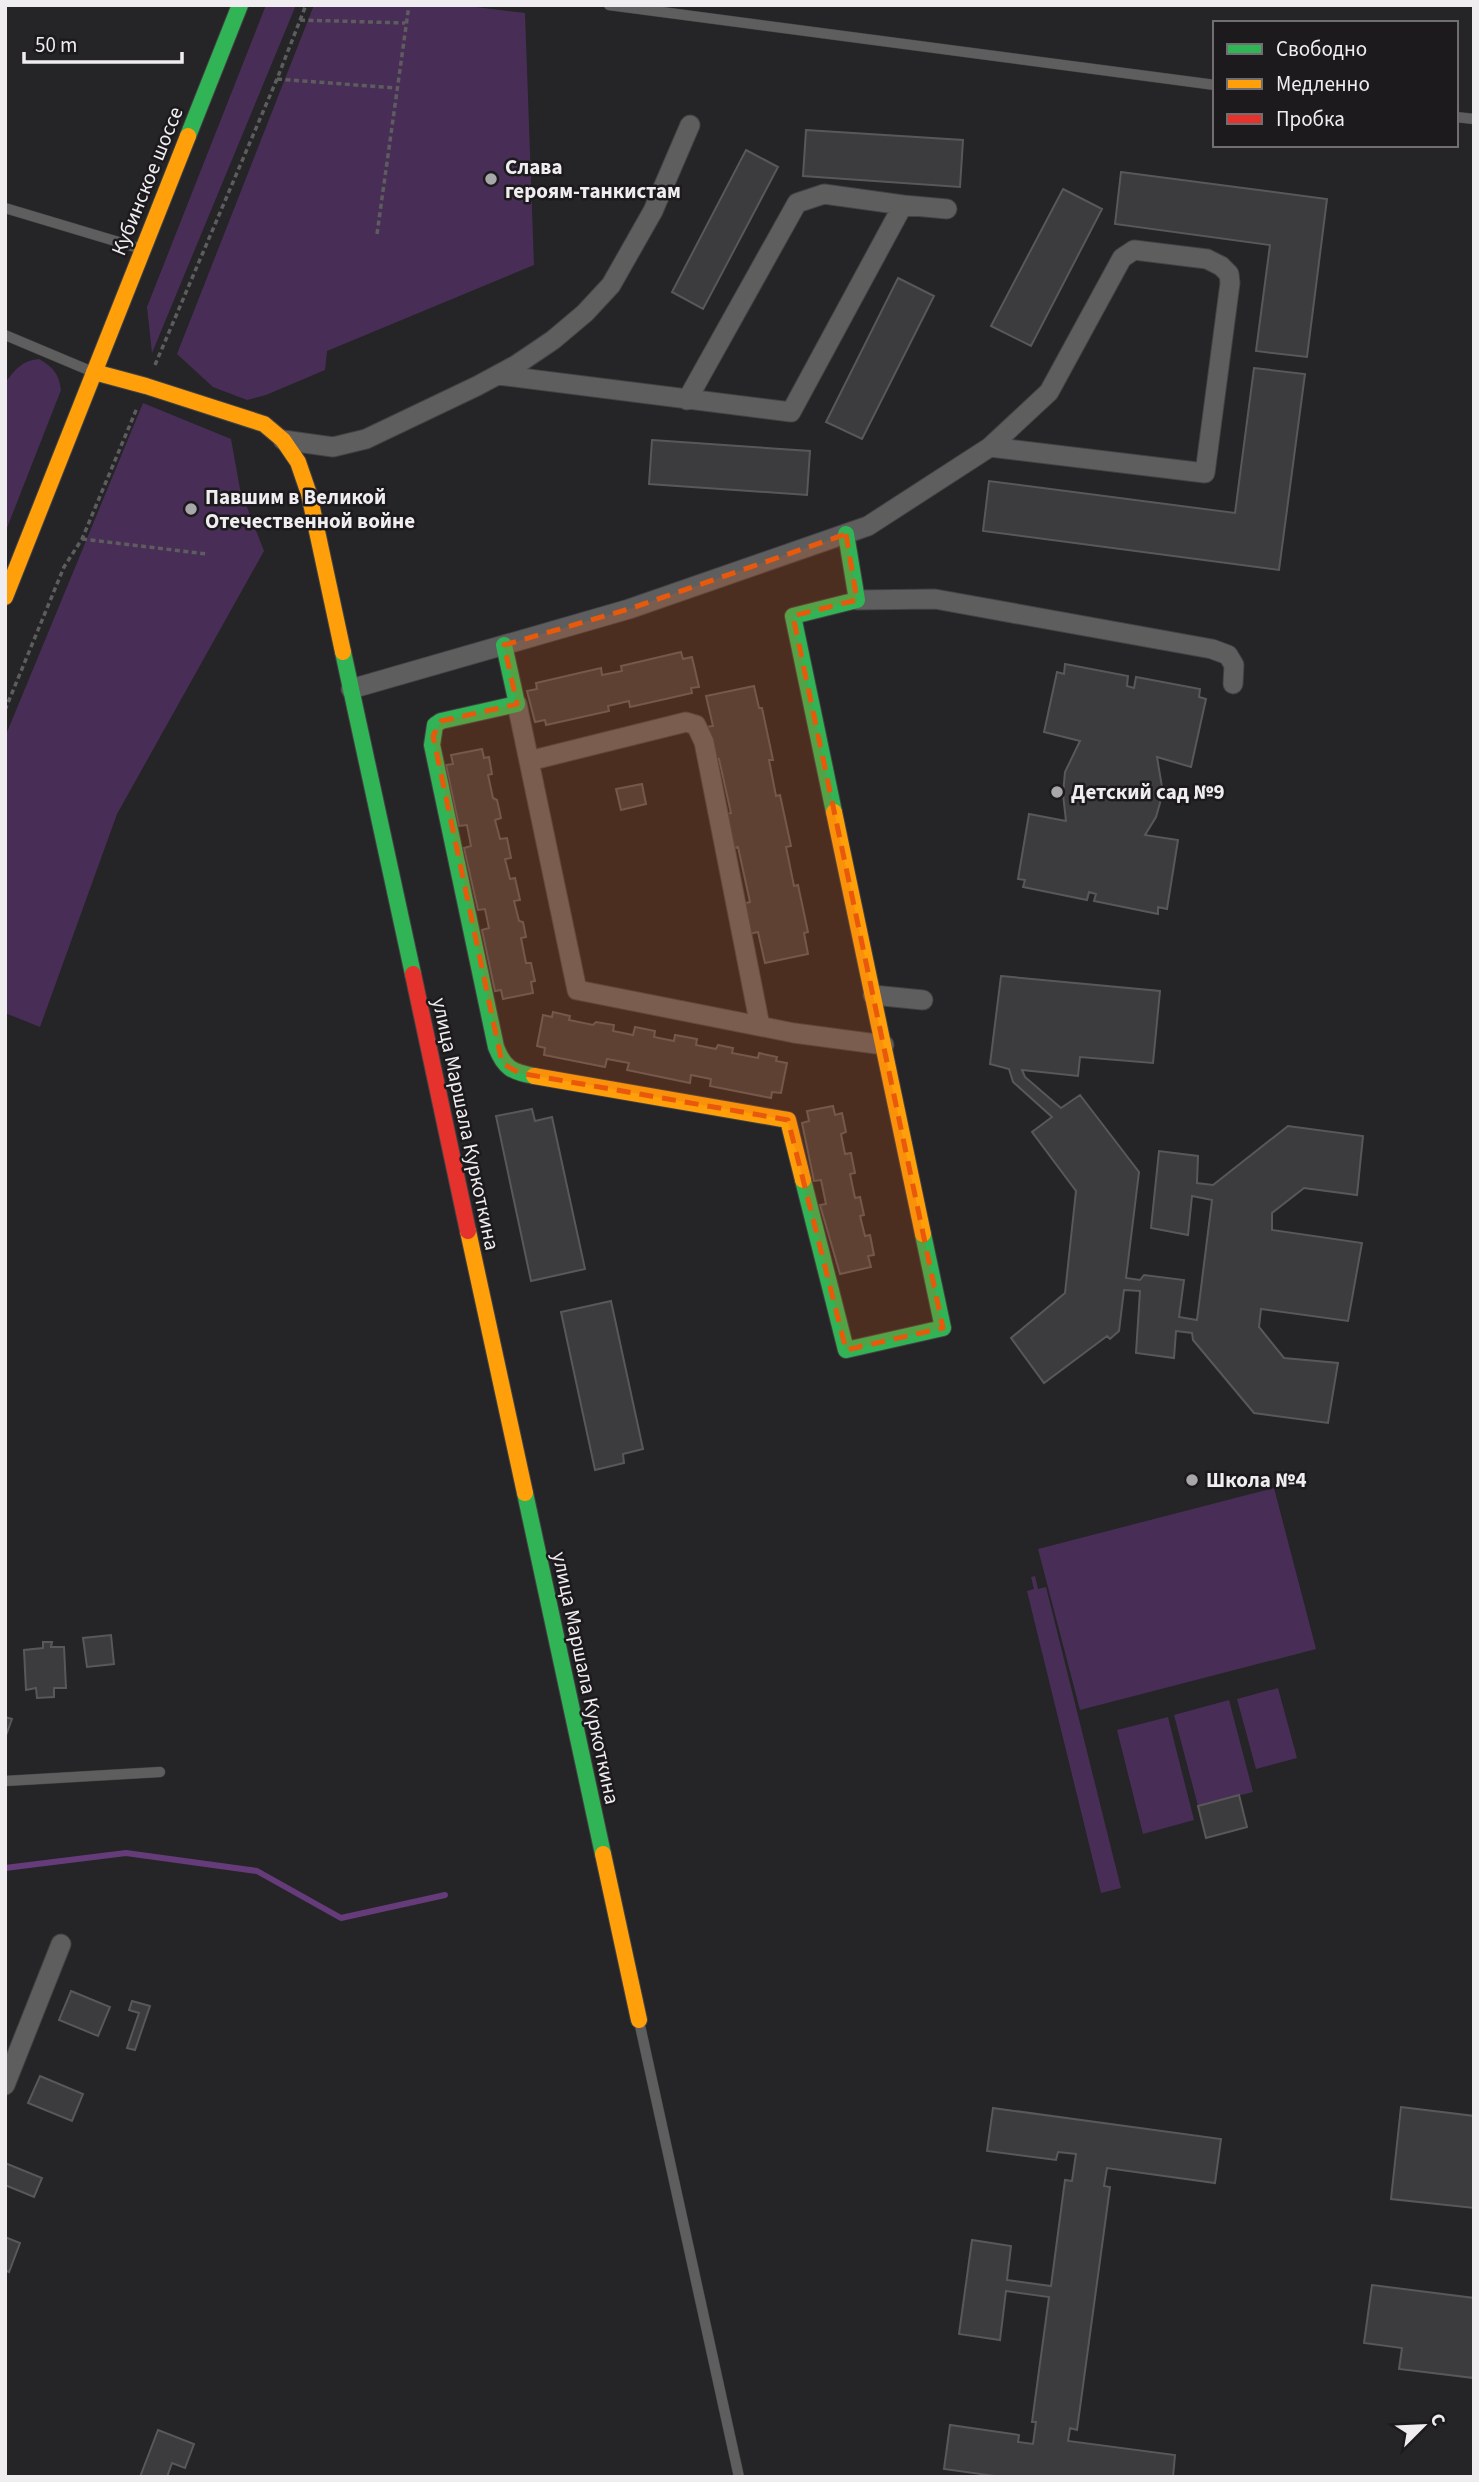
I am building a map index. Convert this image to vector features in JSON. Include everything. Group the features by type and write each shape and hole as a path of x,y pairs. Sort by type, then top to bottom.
{"street":[{"name":"Кубинское шоссе","path":"5,597 240,5"},
{"path":"283,440 333,447 366,439 498,375 553,340 585,313 611,285 653,211 690,125"},
{"path":"687,400 797,203 824,194 947,209"},
{"path":"498,375 791,412 903,205"},
{"path":"351,689 629,609 868,527 990,447 1049,392 1122,258 1134,250 1207,259 1221,266 1228,274 1230,283 1205,473 990,447"},
{"name":"улица Маршала Куркоткина","path":"94,372 264,424 283,440 298,462 309,494 639,2020"},
{"path":"845,534 856,600"},
{"path":"517,704 441,721 435,725 432,746 496,1047 502,1063 519,1073 788,1119 846,1350 943,1328 793,616 856,600 935,599 1212,649 1228,655 1234,665 1233,684"},
{"path":"505,645 577,990 794,1033 884,1045"},
{"path":"529,761 687,722 696,725 704,741 760,1026"},
{"path":"873,995 923,1000"},
{"path":"5,2085 10,2062 61,1944"}],"lane":[{"path":"609,5 1213,85"},
{"path":"5,208 143,249"},
{"path":"5,335 94,372"},
{"path":"5,1781 160,1772"},
{"path":"639,2020 738,2477"}],"path":[{"path":"5,710 64,568 82,539 306,5"},
{"path":"377,234 409,5"},
{"path":"300,20 405,23"},
{"path":"277,79 396,88"},
{"path":"82,539 207,554"}],"highlighted area":[{"path":"846,534 857,600 793,616 943,1328 846,1350 788,1120 519,1073 502,1063 433,736 441,721 517,704 504,645 629,609"}],"shaded area":[{"path":"266,5 296,5 152,353 147,307"},
{"path":"314,5 460,5 525,13 534,265 327,351 325,370 266,395 247,400 213,387 177,354"},
{"path":"39,359 54,372 61,390 5,533 5,383 23,364"},
{"path":"143,403 231,439 240,489 264,551 117,814 40,1027 5,1013 5,737"},
{"path":"1274,1488 1316,1649 1080,1710 1038,1549"},
{"path":"1035,1576 1038,1589 1046,1587 1121,1888 1101,1893 1027,1591 1034,1589 1031,1577"},
{"path":"1278,1688 1297,1758 1256,1769 1237,1699"},
{"path":"1229,1700 1253,1792 1198,1806 1174,1715"},
{"path":"1168,1717 1194,1820 1143,1834 1117,1730"}],"building":[{"path":"806,130 963,140 960,187 803,176"},
{"path":"746,150 778,167 703,309 672,292"},
{"path":"1121,172 1327,199 1307,357 1256,351 1270,245 1115,224"},
{"path":"1063,189 1102,209 1031,346 991,326"},
{"path":"898,278 934,296 862,439 826,422"},
{"path":"1254,368 1305,374 1279,570 983,531 989,481 1235,513"},
{"path":"652,440 810,451 807,495 649,484"},
{"path":"681,652 683,659 692,657 699,687 691,688 692,693 630,707 629,701 608,706 609,711 546,725 545,720 535,722 527,691 537,689 536,683 601,668 602,675 622,671 621,666"},
{"path":"1065,664 1128,676 1127,686 1134,688 1136,677 1200,689 1199,697 1206,699 1191,767 1157,757 1162,787 1160,803 1156,817 1145,835 1178,840 1167,909 1158,907 1158,914 1094,901 1096,894 1089,892 1087,900 1023,887 1025,880 1018,879 1029,814 1066,821 1063,794 1065,772 1080,741 1044,732 1057,672 1064,674"},
{"path":"754,686 759,708 762,708 773,760 769,760 776,796 780,795 791,846 786,847 794,886 798,885 808,932 804,933 808,954 765,963 758,932 749,934 742,904 750,902 738,847 730,849 723,815 731,813 719,759 713,760 706,727 713,726 706,696"},
{"path":"482,749 484,758 489,757 492,774 488,775 501,818 495,820 500,839 507,838 511,858 505,859 510,879 515,878 520,900 514,901 526,937 521,938 526,963 531,963 535,981 531,982 533,993 503,999 501,990 495,991 482,930 489,928 485,909 478,910 464,848 471,846 467,825 459,826 446,765 453,764 451,755"},
{"path":"642,784 646,804 621,810 616,789"},
{"path":"1001,976 1160,991 1153,1063 1080,1057 1078,1076 1022,1070 1025,1077 1061,1108 1080,1095 1139,1172 1126,1278 1140,1280 1144,1275 1184,1280 1179,1317 1197,1320 1212,1200 1192,1196 1188,1235 1151,1228 1159,1151 1198,1156 1197,1183 1213,1185 1288,1126 1363,1136 1357,1195 1304,1188 1272,1213 1272,1230 1362,1243 1348,1321 1261,1309 1259,1327 1284,1358 1338,1363 1328,1423 1254,1413 1193,1340 1192,1333 1176,1331 1174,1358 1136,1353 1140,1291 1124,1290 1119,1331 1110,1339 1107,1336 1044,1383 1011,1338 1065,1293 1076,1191 1032,1132 1052,1117 1013,1082 1009,1069 990,1064"},
{"path":"553,1012 570,1016 569,1020 593,1025 596,1022 614,1025 613,1031 633,1035 635,1027 655,1031 654,1037 674,1041 675,1035 697,1039 696,1045 716,1049 718,1045 733,1048 732,1053 758,1058 759,1053 777,1057 776,1061 787,1063 781,1093 772,1092 771,1098 710,1086 711,1079 691,1075 690,1083 627,1070 629,1063 607,1059 605,1067 544,1055 545,1048 537,1046 543,1015 552,1017"},
{"path":"833,1106 835,1115 842,1113 846,1132 841,1134 845,1154 851,1153 855,1173 850,1174 855,1198 860,1197 864,1215 860,1216 865,1236 870,1235 874,1255 868,1256 871,1267 840,1274 820,1205 826,1204 821,1180 814,1181 802,1123 809,1121 807,1111"},
{"path":"532,1109 535,1121 552,1117 585,1269 531,1281 496,1116"},
{"path":"611,1301 643,1449 623,1454 624,1463 595,1470 561,1312"},
{"path":"111,1635 114,1664 87,1667 83,1638"},
{"path":"43,1642 52,1642 51,1647 64,1647 66,1688 54,1688 54,1697 37,1698 36,1688 26,1690 24,1650 43,1648"},
{"path":"5,1717 12,1719 5,1738"},
{"path":"1239,1795 1247,1827 1206,1838 1198,1806"},
{"path":"71,1991 110,2007 98,2036 59,2020"},
{"path":"132,2001 150,2006 135,2050 127,2048 139,2013 129,2010"},
{"path":"40,2076 83,2094 72,2121 28,2103"},
{"path":"1401,2107 1474,2116 1474,2208 1391,2199"},
{"path":"993,2108 1221,2139 1215,2183 1107,2168 1104,2186 1110,2187 1077,2430 1070,2428 1068,2441 1175,2455 1173,2477 1002,2477 944,2469 950,2425 1019,2435 1018,2442 1033,2444 1036,2422 1032,2422 1049,2297 1006,2291 1000,2340 959,2334 972,2240 1011,2246 1007,2280 1051,2286 1065,2180 1072,2181 1076,2154 1058,2152 1056,2160 987,2151"},
{"path":"5,2163 42,2178 34,2197 5,2185"},
{"path":"5,2237 20,2243 9,2272 5,2270"},
{"path":"1372,2285 1474,2298 1474,2378 1399,2369 1402,2348 1364,2343"},
{"path":"158,2430 194,2444 185,2468 172,2463 167,2477 140,2477"}],"waterway":[{"path":"5,1868 126,1853 257,1871 341,1918 445,1895"}],"traffic: fast":[{"path":"188,136 240,5"},
{"path":"834,812 793,616 857,600 846,534"},
{"path":"504,645 517,704 441,721 435,725 432,745 496,1047 502,1060 510,1068 534,1076"},
{"path":"343,652 413,974"},
{"path":"803,1180 846,1350 943,1328 923,1234"},
{"path":"525,1493 603,1854"}],"traffic: slow":[{"path":"5,597 188,136"},
{"path":"94,372 264,424 283,440 298,462 309,494 343,652"},
{"path":"834,812 923,1234"},
{"path":"534,1076 788,1120 803,1180"},
{"path":"468,1231 525,1493"},
{"path":"603,1854 639,2020"}],"traffic: jam":[{"path":"413,974 468,1231"}],"place":[{"name":"Слава героям-танкистам","path":"491,179"},
{"name":"Павшим в Великой Отечественной войне","path":"191,509"},
{"name":"Детский сад №9","path":"1057,792"},
{"name":"Школа №4","path":"1192,1480"}]}
